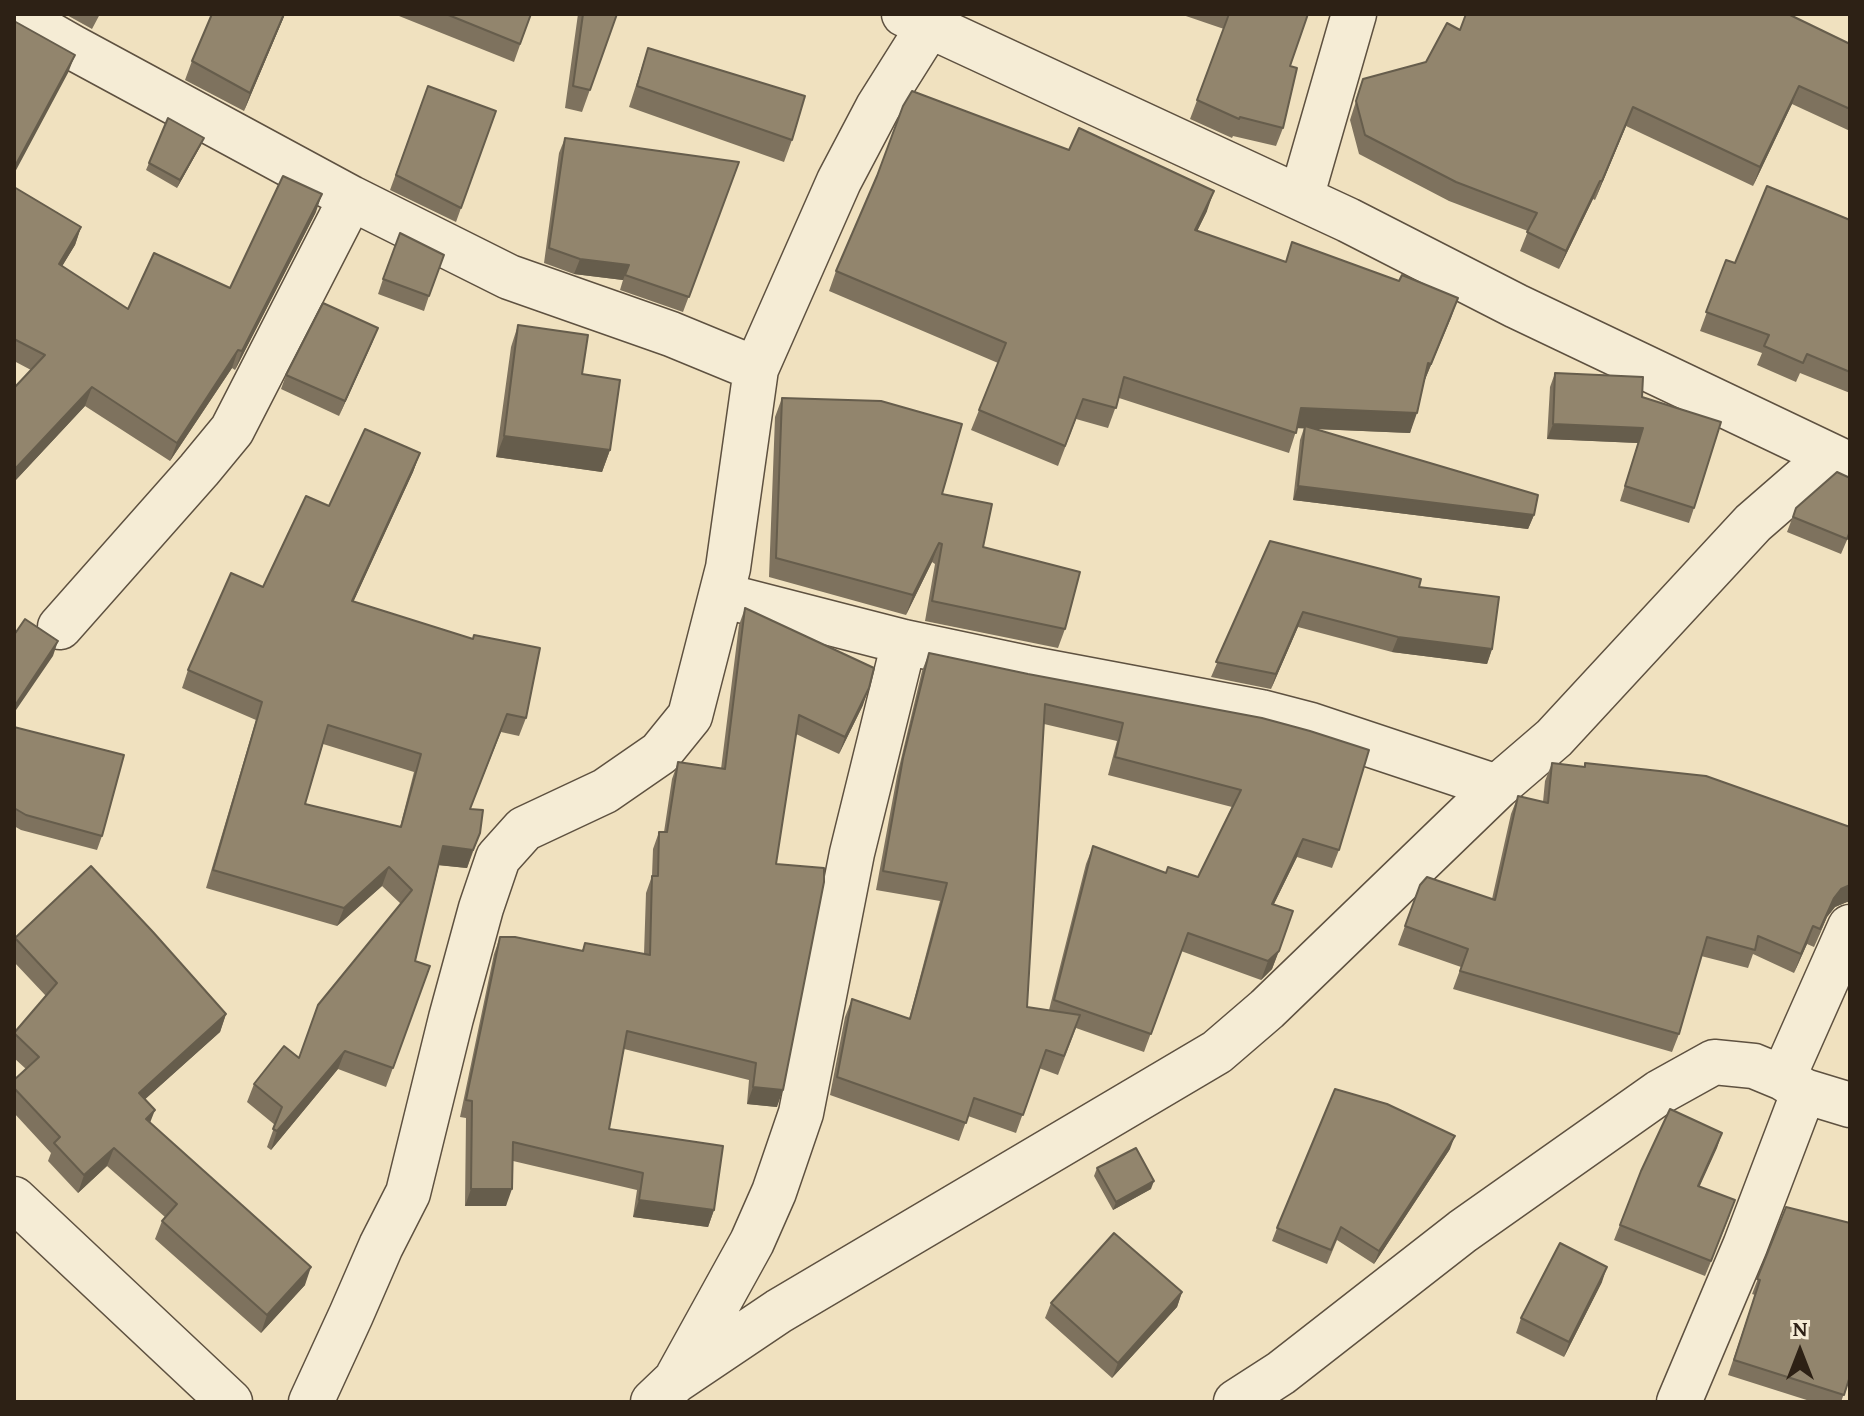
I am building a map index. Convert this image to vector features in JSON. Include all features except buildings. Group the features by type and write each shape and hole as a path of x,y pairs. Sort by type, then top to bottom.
{"street":[{"path":"14,14 351,198 509,277 671,334 756,369"},
{"path":"1301,198 1354,14"},
{"path":"311,1402 408,1193 451,1018 498,858 524,829 605,791 660,753 690,716 728,568 756,369 839,181 878,107 916,20 1348,220 1516,306 1840,460 1753,523 1554,738 1497,787 1267,1009 1217,1052 779,1311 664,1392"},
{"path":"60,627 232,430 351,198"},
{"path":"721,595 904,642 1261,712 1311,725 1497,787"},
{"path":"664,1392 752,1242 774,1192 801,1113 852,853 904,642"},
{"path":"1679,1402 1745,1246 1793,1085 1850,927"},
{"path":"1236,1402 1281,1373 1463,1231 1660,1092 1714,1062 1754,1066 1793,1085 1850,1105"},
{"path":"14,1199 230,1402"}]}
